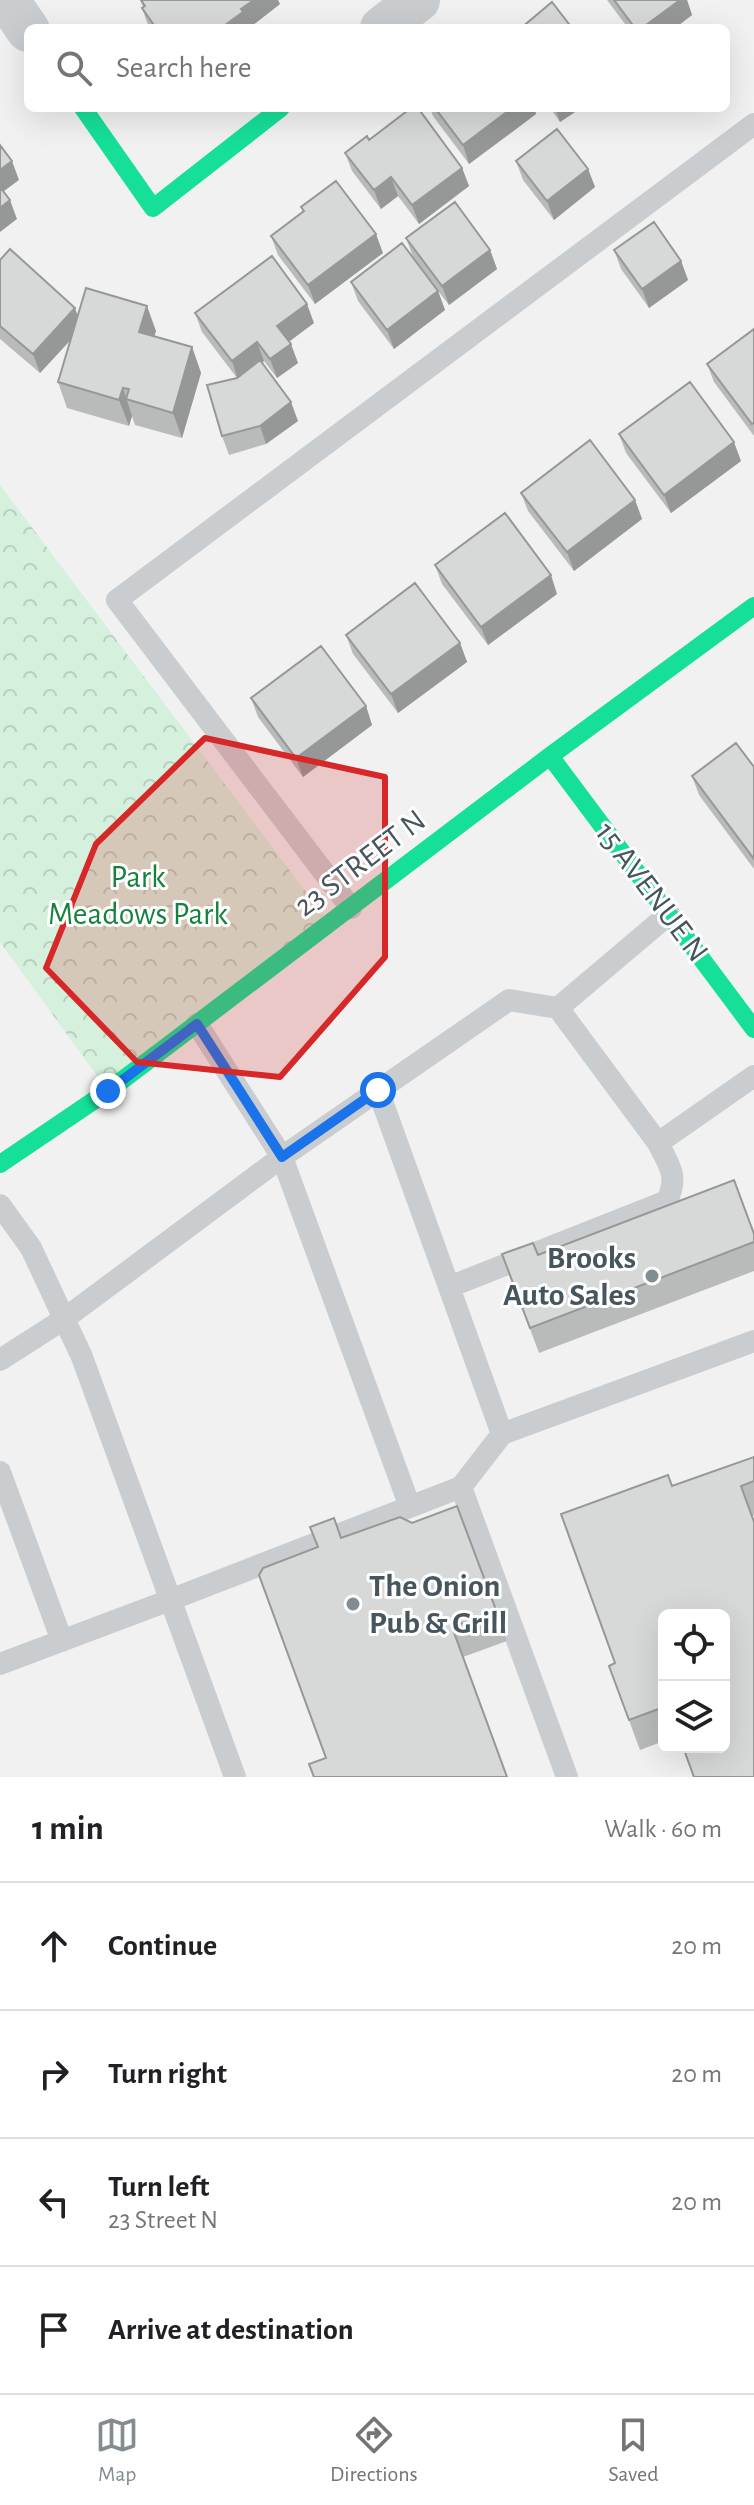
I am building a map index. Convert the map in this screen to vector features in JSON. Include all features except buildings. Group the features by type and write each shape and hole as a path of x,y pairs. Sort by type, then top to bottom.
{"street":[{"path":"7,0 24,24"},
{"path":"86,112 153,208 276,112"},
{"name":"23 STREET N","path":"0,1164 108,1091 550,756 754,606"},
{"name":"15 AVENUE N","path":"550,756 753,1024"}],"lane":[{"path":"351,908 117,600 754,124"},
{"path":"558,1008 669,914"},
{"path":"0,1360 64,1319 282,1157 509,1000 558,1008 658,1143 674,1176 672,1190 667,1201 449,1287"},
{"path":"197,1024 282,1157 410,1507"},
{"path":"658,1143 754,1076"},
{"path":"378,1090 502,1434"},
{"path":"0,1205 31,1248 82,1357 235,1777"},
{"path":"0,1664 461,1487 502,1434 754,1341"},
{"path":"0,1472 62,1641"},
{"path":"461,1487 567,1777"}],"highlighted area":[{"path":"205,738 385,777 385,957 280,1077 137,1062 46,968 96,844"}],"green space":[{"name":"Park Meadows Park","path":"0,485 330,924 108,1091 0,942"}],"traffic: fast":[{"path":"86,112 153,208 276,112"},
{"path":"0,1164 108,1091 550,756 754,606"},
{"path":"550,756 754,1029"}],"place":[{"name":"Brooks Auto Sales","path":"652,1276"},
{"name":"The Onion Pub & Grill","path":"353,1604"}],"route":[{"path":"108,1091 197,1024 282,1157 378,1090"}]}
